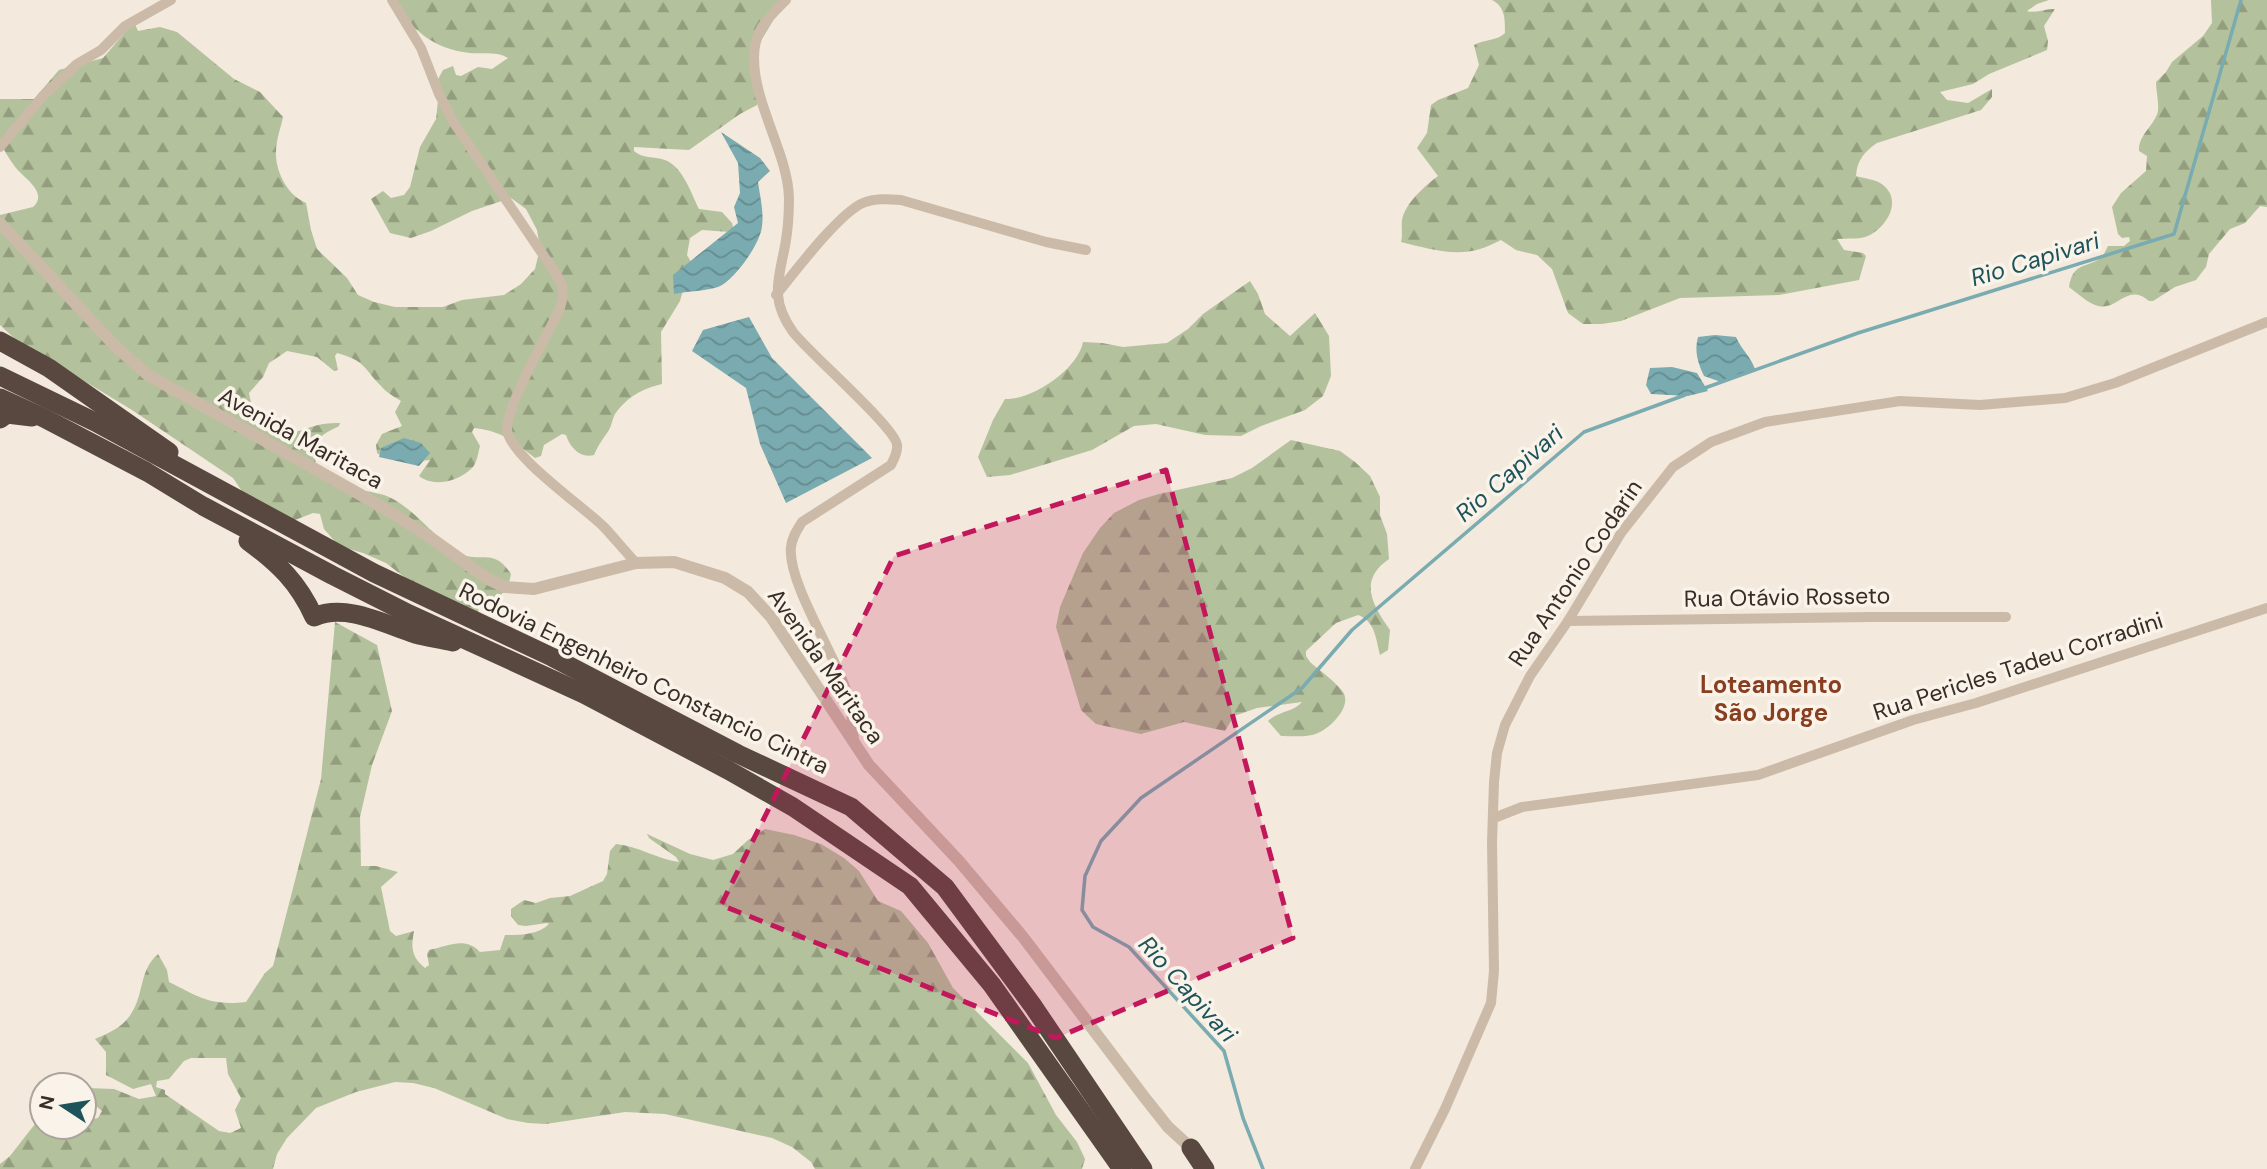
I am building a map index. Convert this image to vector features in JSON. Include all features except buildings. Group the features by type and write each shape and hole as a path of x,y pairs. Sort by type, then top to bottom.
{"highway":[{"path":"0,341 49,368 159,443 188,474"},
{"name":"Rodovia Engenheiro Constancio Cintra","path":"0,376 95,422 373,573 552,657 738,754 850,807 945,887 1033,1006 1143,1169"},
{"name":"Rodovia Engenheiro Constancio Cintra","path":"0,398 44,418 376,597 584,694 728,769 793,807 911,886 992,985 1122,1169"},
{"path":"0,419 7,414 44,418"},
{"path":"203,506 219,521 259,549 292,579 314,617 323,613 348,613 426,637 487,649"},
{"path":"1191,1148 1197,1169"},
{"path":"1191,1148 1205,1169"}],"street":[{"path":"0,148 43,96 77,64 101,50 125,26 171,0"},
{"path":"392,0 421,48 439,94 454,122 562,285 563,297 559,311 516,398 507,429 509,438 529,463 603,527 636,563"},
{"path":"786,0 760,27 754,59 756,82 789,194 789,218 777,279 776,295 779,307 793,332 875,414 898,443 891,465 802,522 791,546 791,557 803,593 845,688 854,740"},
{"path":"776,295 846,215 866,201 901,200 1046,243 1086,250"},
{"name":"Avenida Maritaca","path":"0,223 116,347 148,375 384,508 488,579 505,587 534,589 636,563 674,562 724,578 748,592 771,617 870,765 960,860 1023,937 1168,1127 1191,1148"},
{"name":"Rua Antonio Codarin","path":"1415,1169 1445,1109 1491,1003 1494,971 1492,842 1497,753 1505,725 1530,676 1568,621 1621,533 1673,467 1711,442 1765,422 1900,401 1980,405 2065,398 2115,383 2267,322"},
{"name":"Rua Pericles Tadeu Corradini","path":"1494,818 1522,807 1758,775 1913,720 1976,703 2267,608"},
{"name":"Rua Otávio Rosseto","path":"1568,621 2006,617"}],"highlighted area":[{"path":"1166,470 1293,938 1056,1038 721,905 894,556"}],"green space":[{"path":"389,0 790,0 782,6 759,44 757,105 689,150 634,147 634,151 641,155 671,163 686,181 699,209 722,212 732,223 734,230 702,230 690,238 687,255 694,267 686,279 680,301 661,332 662,384 642,391 625,402 615,414 594,455 580,454 570,444 566,435 562,434 544,445 541,456 535,458 500,434 474,428 472,432 480,446 472,468 453,479 432,482 419,476 430,460 396,461 377,453 376,445 382,434 402,426 395,412 401,401 384,389 359,362 337,353 335,356 338,370 334,371 317,357 287,351 269,363 263,377 249,393 263,425 278,434 340,423 321,436 317,444 316,472 320,478 337,485 389,497 399,502 455,551 471,557 498,560 504,565 511,574 507,587 500,596 478,609 480,619 408,580 386,563 339,546 324,529 320,514 313,513 295,520 250,503 233,478 132,410 15,339 0,325 0,215 33,207 38,196 34,186 16,168 2,145 0,99 34,99 59,70 103,58 134,22 138,31 160,27 177,32 234,79 260,92 283,117 276,151 280,174 293,194 306,203 317,249 347,278 358,295 395,307 443,307 462,300 504,295 521,284 535,269 540,248 537,230 526,209 511,198 472,211 411,238 390,233 371,199 383,191 391,198 404,195 410,187 420,147 436,119 436,83 443,70 453,66 456,75 461,76 478,67 492,69 508,58 444,47 424,36"},
{"path":"1492,0 2049,0 2027,11 2055,9 2044,26 2048,41 2047,50 1989,74 1973,84 1940,92 1947,100 1968,103 1992,89 1992,97 1981,110 1877,143 1862,157 1856,176 1883,185 1889,191 1892,205 1887,219 1877,231 1867,237 1837,239 1844,250 1863,253 1866,256 1859,280 1779,295 1680,298 1621,321 1583,324 1568,313 1552,269 1537,255 1516,250 1501,240 1480,249 1460,252 1440,251 1401,242 1402,220 1407,207 1422,189 1438,176 1417,148 1427,133 1431,105 1468,88 1479,65 1474,45 1505,33 1502,10"},
{"path":"2211,0 2267,0 2267,207 2260,206 2245,223 2230,229 2209,254 2206,267 2196,280 2175,287 2153,301 2135,294 2111,305 2094,305 2069,287 2071,279 2077,269 2102,257 2108,246 2124,246 2130,241 2129,237 2122,238 2118,234 2112,207 2121,193 2146,171 2147,156 2139,151 2139,145 2158,111 2156,82 2172,62 2203,36 2212,23"},
{"path":"1250,281 1265,314 1290,336 1315,313 1329,336 1331,376 1323,396 1305,410 1241,436 1205,435 1156,424 1134,426 1092,450 1010,475 987,477 978,457 1005,399 1028,394 1053,381 1073,362 1083,342 1123,347 1167,343"},
{"path":"1291,440 1340,451 1370,476 1380,497 1380,515 1387,534 1389,559 1374,575 1371,593 1390,630 1388,650 1380,655 1371,626 1358,615 1336,623 1306,651 1310,662 1336,684 1345,697 1343,709 1335,720 1316,734 1281,736 1268,721 1302,702 1257,708 1234,716 1225,731 1184,722 1141,734 1096,724 1081,710 1056,627 1060,607 1083,553 1100,528 1114,513 1139,500 1232,478 1252,468"},
{"path":"335,622 377,645 392,711 372,765 360,817 361,866 376,866 398,872 381,887 390,931 396,936 414,931 413,951 425,968 429,965 429,950 463,943 480,952 500,950 505,935 529,934 545,928 549,924 518,925 511,916 511,909 524,900 536,903 570,896 603,881 607,874 610,851 616,844 679,862 647,834 690,854 713,860 733,854 765,829 794,835 821,844 844,858 859,871 878,901 901,911 928,943 953,988 1028,1063 1056,1115 1077,1142 1085,1159 1082,1169 815,1169 811,1162 792,1147 772,1138 665,1114 625,1112 546,1124 528,1123 507,1119 434,1088 395,1082 356,1092 316,1108 287,1138 277,1154 273,1169 0,1169 0,1164 28,1133 28,1141 98,1141 98,1118 102,1111 98,1108 98,1088 114,1089 139,1099 156,1096 151,1084 133,1089 106,1075 106,1052 95,1039 128,1019 135,1007 148,967 158,954 167,970 169,982 197,996 223,1003 246,1002 265,973 273,966 321,779","holes":["191,1058 226,1058 228,1074 241,1098 235,1110 241,1128 230,1133 219,1131 165,1094 165,1090 156,1087 157,1081 169,1079 184,1061"]}],"water":[{"path":"721,132 760,158 770,171 758,182 762,215 760,233 746,261 724,283 718,287 674,294 673,275 738,223 734,207 740,193 738,163"},
{"path":"749,317 772,358 872,458 786,503 760,444 746,388 692,351 703,330"},
{"path":"1698,337 1736,337 1755,369 1721,382 1704,376 1697,357"},
{"path":"1672,367 1697,373 1708,391 1688,396 1651,394 1646,385 1650,368"},
{"path":"404,438 421,443 430,453 419,466 379,457 381,448"}],"waterway":[{"name":"Rio Capivari","path":"1702,389 1858,333 2174,234 2241,0"},
{"name":"Rio Capivari","path":"1263,1169 1243,1118 1224,1051 1129,947 1093,927 1082,910 1085,876 1101,841 1141,798 1302,688 1352,630 1584,432 1685,395"}],"district":[{"name":"Loteamento São Jorge","path":"1771,698"}]}
